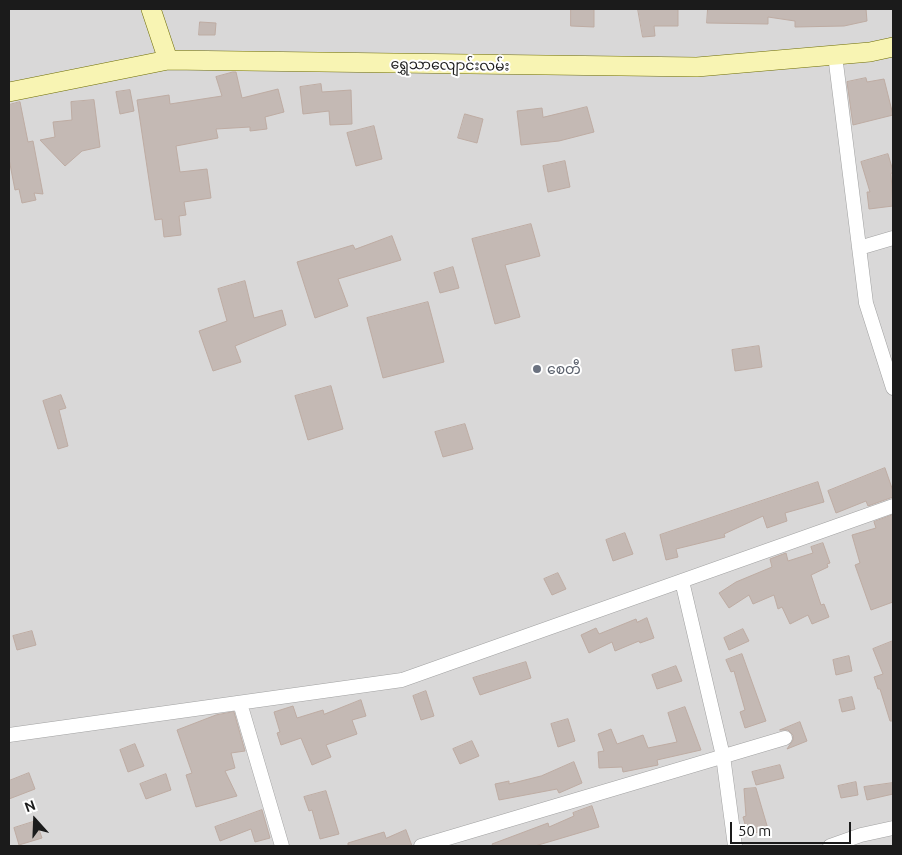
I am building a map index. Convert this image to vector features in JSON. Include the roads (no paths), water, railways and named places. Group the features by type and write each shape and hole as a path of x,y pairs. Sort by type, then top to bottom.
{"street":[{"path":"151,9 168,60"},
{"name":"ရွှေသာလျောင်းလမ်း","path":"9,92 168,60 697,67 870,52 893,47"},
{"path":"835,55 866,303 893,388"},
{"path":"859,248 893,238"},
{"path":"9,735 402,680 893,506"},
{"path":"682,581 723,756 735,846"},
{"path":"240,703 282,846"},
{"path":"421,846 785,738"},
{"path":"830,846 861,835 893,828"}],"place":[{"name":"စေတီ","path":"537,369"}]}
